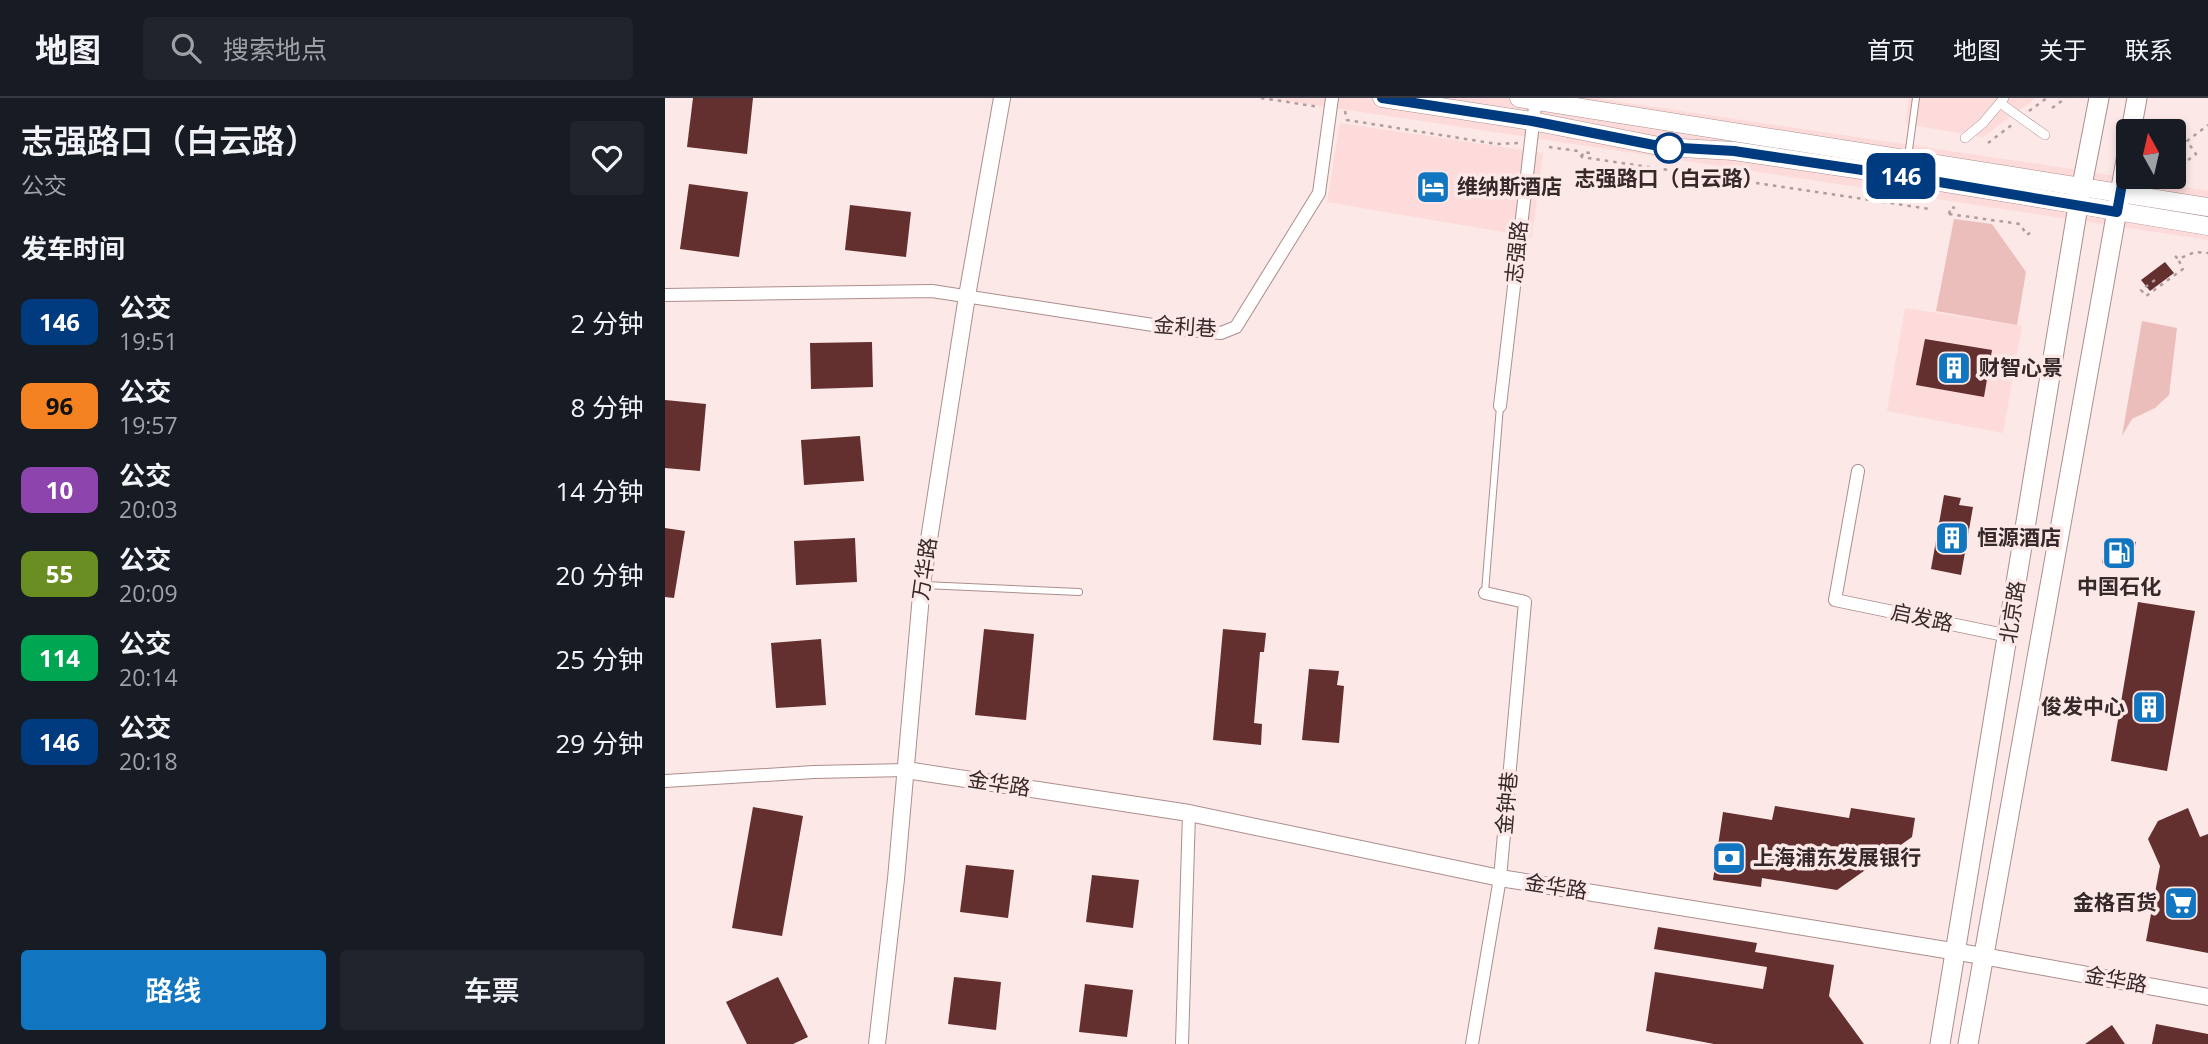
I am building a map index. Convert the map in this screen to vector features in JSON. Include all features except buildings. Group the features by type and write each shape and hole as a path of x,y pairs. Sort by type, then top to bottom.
{"main road":[{"path":"1382,98 1532,121 1664,147 1734,151 2078,206 2118,203 2208,207"},
{"name":"北京路","path":"1940,1044 2078,206 2099,98"},
{"path":"2133,119 2137,98"},
{"path":"1530,99 2082,186 2118,203 2208,226"},
{"name":"北京路","path":"1968,1044 2121,189"}],"street":[{"name":"万华路","path":"877,1044 906,770 922,584 967,296 1002,98"},
{"name":"金利巷","path":"967,296 1179,330 1221,333 1236,327 1318,193 1332,98"},
{"name":"志强路","path":"1500,406 1532,121 1530,99"},
{"path":"1965,138 2002,101 2045,135"},
{"path":"665,295 932,292 967,296"},
{"name":"启发路","path":"1858,471 1835,600 2009,636"},
{"name":"金钟巷","path":"1472,1044 1500,878 1525,602 1485,593"},
{"path":"665,781 814,772 906,770"},
{"name":"金华路","path":"906,770 1189,813 1500,878 1956,951 2208,998"},
{"path":"1182,1044 1189,813"}],"lane":[{"path":"1908,159 1916,98"},
{"path":"1485,593 1500,406"},
{"path":"922,584 1079,592"}],"path":[{"path":"1261,98 1320,107"},
{"path":"2052,108 2066,98"},
{"path":"1351,118 1346,113 1347,120 1497,144 1518,143"},
{"path":"2188,160 2196,153 2187,141 2208,125"},
{"path":"1549,147 1579,151 1582,157"},
{"path":"1582,157 1583,152 1590,153"},
{"path":"1582,157 1930,209"},
{"path":"1719,173 1727,174 1727,179"},
{"path":"1905,205 1906,200"},
{"path":"1955,208 1951,207 1949,214 2020,224 2027,235 2032,232"},
{"path":"2155,280 2141,290 2146,296 2183,269 2176,257 2195,252 2208,253"}],"shaded area":[{"path":"1269,98 1594,98 2065,168 2116,176 2116,189 2186,187 2208,191 2208,240"},
{"path":"1909,98 2036,98 1983,137 1906,124"},
{"path":"1340,123 1543,153 1532,237 1327,202"},
{"path":"1954,219 1992,224 2026,272 2017,325 1936,311"},
{"path":"1905,308 2022,326 2003,433 1887,411"},
{"path":"2142,321 2177,328 2169,395 2155,408 2132,419 2122,436"}],"bus line":[{"name":"146","path":"1382,98 1532,121 1664,147 1734,151 2117,212 2121,189"}],"place":[{"name":"志强路口（白云路）","path":"1669,148"},
{"name":"维纳斯酒店","path":"1433,187"},
{"name":"财智心景","path":"1954,368"},
{"name":"恒源酒店","path":"1952,538"},
{"name":"中国石化","path":"2119,553"},
{"name":"俊发中心","path":"2149,707"},
{"name":"上海浦东发展银行","path":"1729,858"},
{"name":"金格百货","path":"2181,903"}]}
